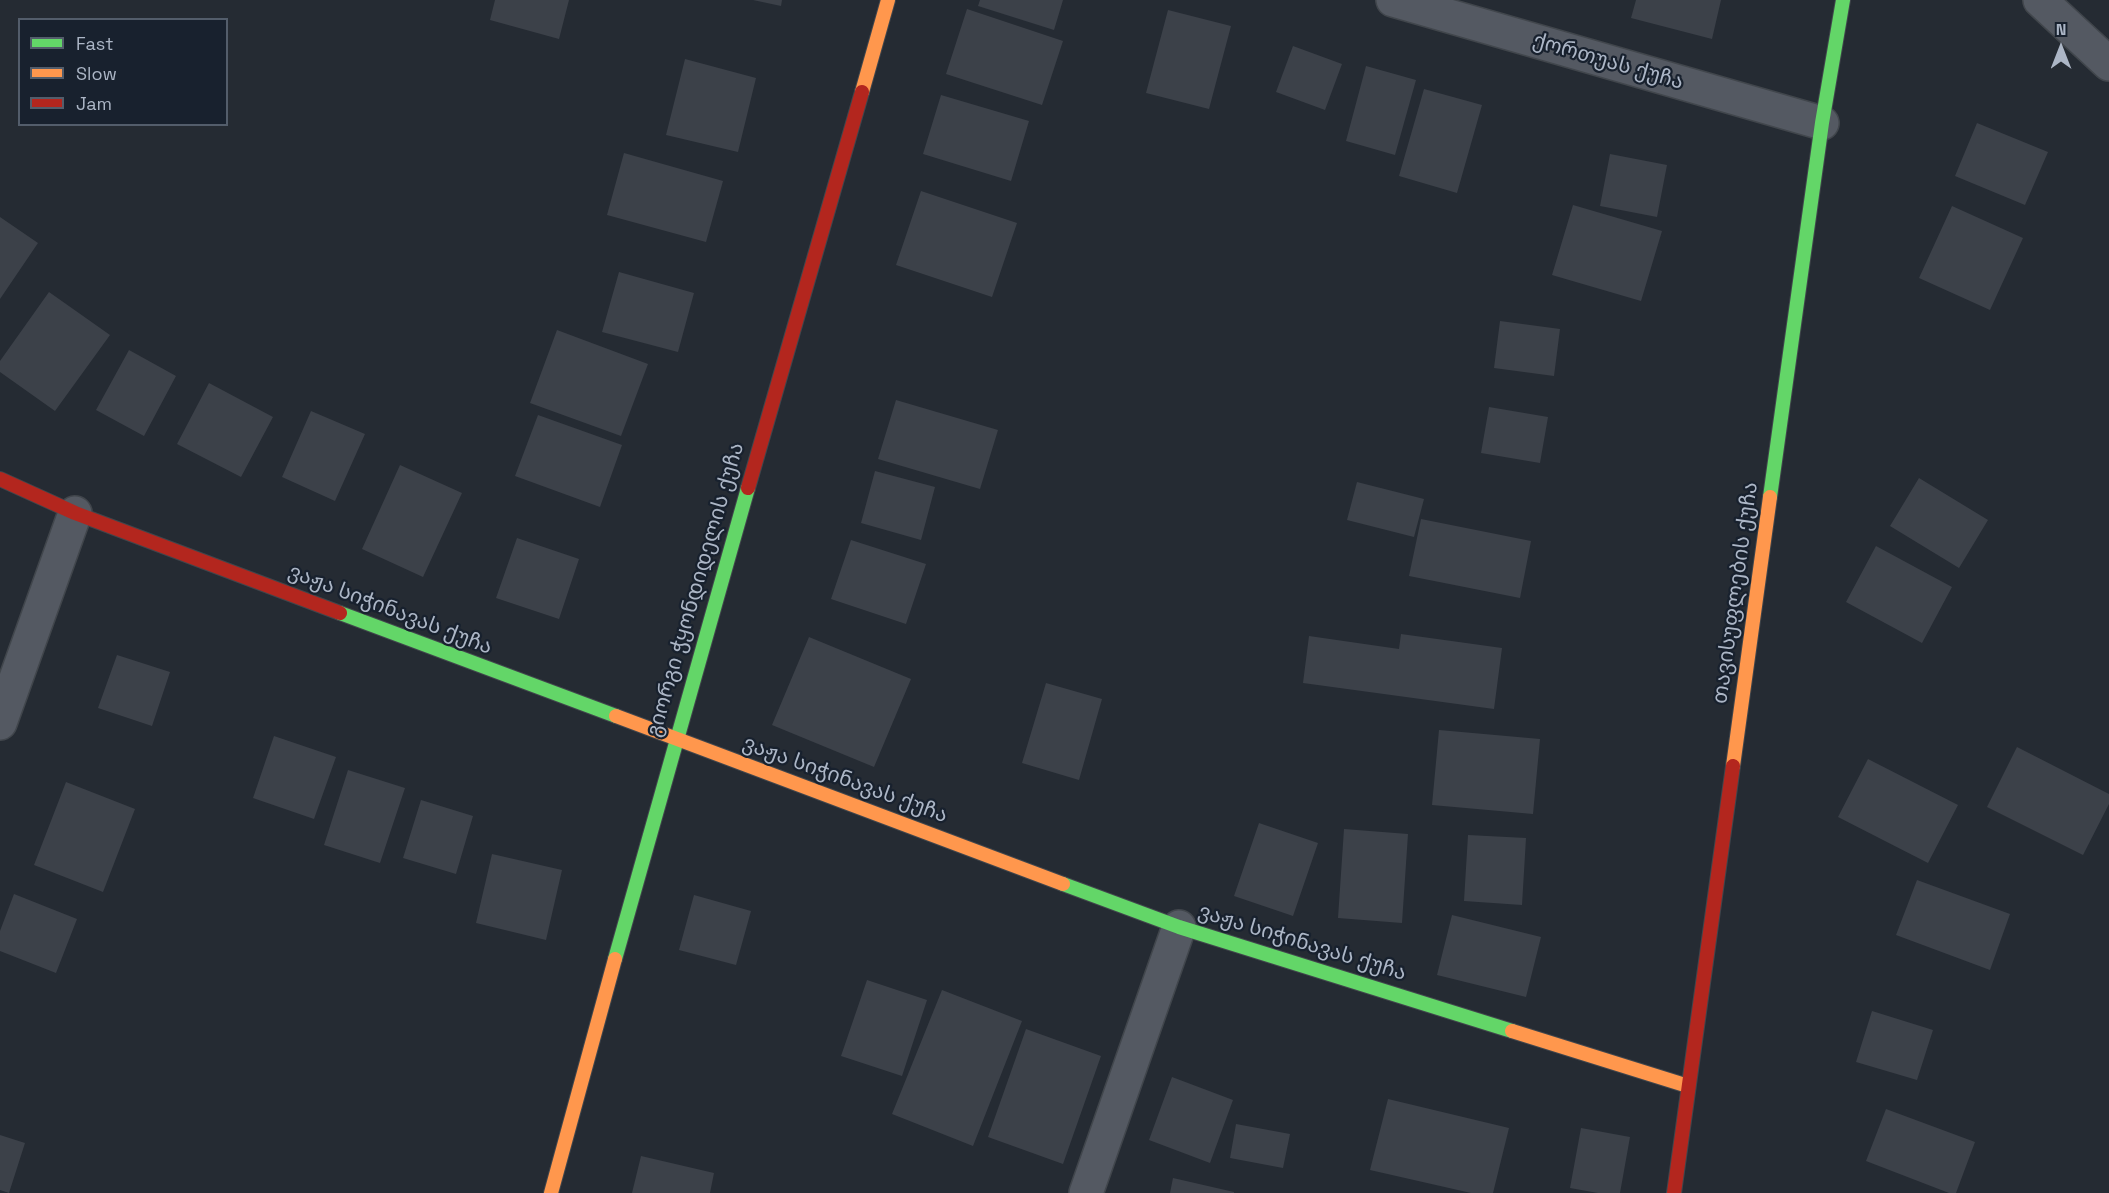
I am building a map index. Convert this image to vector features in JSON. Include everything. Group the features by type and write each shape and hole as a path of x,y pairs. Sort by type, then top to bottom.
{"street":[{"name":"გიორგი ჭყონდიდელის ქუჩა","path":"552,1193 675,740 888,0"},
{"name":"ქორთუას ქუჩა","path":"1393,0 1822,123"},
{"name":"თავისუფლების ქუჩა","path":"1674,1193 1822,123 1843,0"},
{"path":"2040,0 2109,64"},
{"name":"ვაჟა სიჭინავას ქუჩა","path":"0,479 75,513 675,740 1179,927 1688,1086"},
{"path":"0,723 75,513"},
{"path":"1086,1193 1179,927"}],"building":[{"path":"495,0 569,0 559,39 490,20"},
{"path":"753,0 782,0 781,6"},
{"path":"980,0 1063,0 1054,30 978,6"},
{"path":"1636,0 1721,0 1712,39 1631,18"},
{"path":"967,9 1063,41 1042,105 946,74"},
{"path":"1168,10 1231,26 1209,109 1146,93"},
{"path":"1293,46 1342,64 1325,110 1276,92"},
{"path":"685,59 756,78 738,152 666,135"},
{"path":"1366,66 1416,80 1395,155 1346,141"},
{"path":"1424,89 1482,105 1457,193 1399,176"},
{"path":"941,95 1029,121 1011,181 923,154"},
{"path":"1977,123 2048,152 2025,205 1955,176"},
{"path":"624,153 723,181 706,242 607,215"},
{"path":"1610,154 1667,165 1657,217 1600,206"},
{"path":"921,191 1017,223 992,297 896,265"},
{"path":"1573,205 1662,231 1641,301 1552,275"},
{"path":"1952,206 2023,238 1990,310 1919,278"},
{"path":"0,217 38,243 0,299"},
{"path":"619,272 694,293 678,352 602,332"},
{"path":"49,292 110,335 55,411 0,372 0,361"},
{"path":"1500,321 1560,329 1554,376 1494,368"},
{"path":"557,330 648,364 621,436 530,403"},
{"path":"129,350 176,376 144,436 96,410"},
{"path":"209,383 273,417 241,477 177,444"},
{"path":"896,400 998,430 980,489 878,459"},
{"path":"1489,407 1548,417 1540,463 1481,453"},
{"path":"311,411 365,434 335,501 282,477"},
{"path":"538,415 622,445 600,507 515,476"},
{"path":"400,465 462,493 423,577 362,549"},
{"path":"875,471 935,487 921,540 861,523"},
{"path":"1919,478 1988,520 1959,568 1890,526"},
{"path":"1357,482 1424,499 1414,537 1347,520"},
{"path":"1421,519 1531,541 1520,598 1409,576"},
{"path":"517,538 579,559 559,619 496,598"},
{"path":"851,540 926,564 906,624 831,599"},
{"path":"1876,546 1952,587 1922,643 1846,602"},
{"path":"1401,634 1502,648 1494,709 1303,683 1309,636 1399,649"},
{"path":"809,637 911,679 874,767 772,725"},
{"path":"117,655 170,672 152,726 98,708"},
{"path":"1046,683 1102,699 1079,780 1022,763"},
{"path":"1439,730 1540,739 1533,814 1432,805"},
{"path":"274,736 336,757 314,819 253,798"},
{"path":"2017,747 2109,794 2109,804 2083,855 1987,807"},
{"path":"1868,759 1958,805 1928,863 1838,817"},
{"path":"348,770 405,788 380,863 324,845"},
{"path":"66,782 135,809 103,892 34,865"},
{"path":"421,800 473,816 456,874 403,858"},
{"path":"1259,823 1318,843 1293,916 1234,896"},
{"path":"1344,829 1408,834 1402,923 1338,918"},
{"path":"1468,835 1526,838 1522,905 1464,901"},
{"path":"492,854 562,870 546,940 476,923"},
{"path":"1917,880 2010,914 1990,970 1896,935"},
{"path":"14,894 77,919 56,973 0,951 0,931"},
{"path":"694,895 751,911 736,965 679,950"},
{"path":"1452,915 1541,937 1526,997 1437,975"},
{"path":"867,980 927,1000 902,1076 841,1056"},
{"path":"942,990 1022,1021 973,1146 892,1114"},
{"path":"1872,1011 1933,1030 1917,1080 1856,1062"},
{"path":"1026,1029 1101,1056 1063,1164 988,1137"},
{"path":"1172,1077 1233,1100 1210,1163 1149,1140"},
{"path":"1388,1099 1509,1128 1493,1193 1471,1193 1370,1170"},
{"path":"1886,1109 1975,1142 1956,1193 1949,1193 1866,1161"},
{"path":"1236,1124 1290,1134 1283,1168 1230,1158"},
{"path":"1581,1128 1630,1137 1620,1193 1598,1193 1570,1188"},
{"path":"0,1135 25,1143 9,1193 0,1190"},
{"path":"641,1156 714,1173 710,1193 632,1193"},
{"path":"1173,1178 1234,1192 1234,1193 1170,1193"}],"traffic: fast":[{"path":"1770,497 1822,123 1843,0"},
{"path":"615,959 748,488"},
{"path":"340,613 616,716"},
{"path":"1063,884 1179,927 1512,1031"}],"traffic: slow":[{"path":"862,92 888,0"},
{"path":"1733,766 1770,497"},
{"path":"616,716 1063,884"},
{"path":"551,1193 615,959"},
{"path":"1512,1031 1688,1086"}],"traffic: jam":[{"path":"748,488 862,92"},
{"path":"0,479 75,513 340,613"},
{"path":"1674,1193 1733,766"}]}
